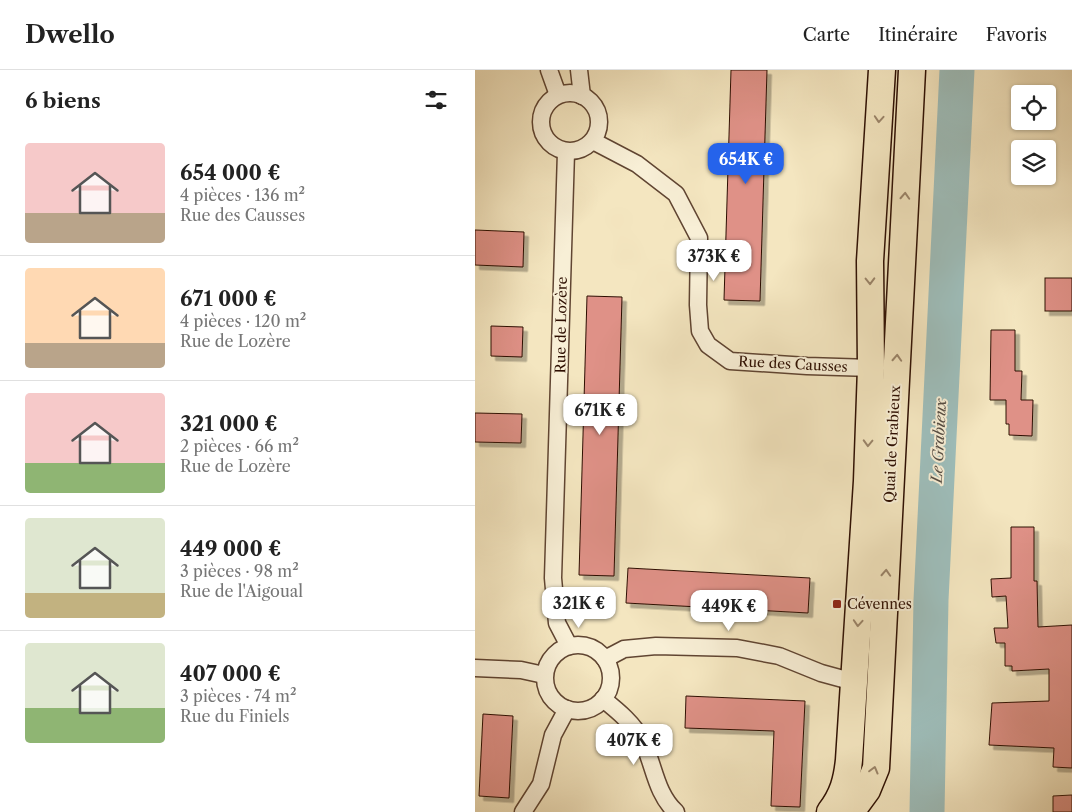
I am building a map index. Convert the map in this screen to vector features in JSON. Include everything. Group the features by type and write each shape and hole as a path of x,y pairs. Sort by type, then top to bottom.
{"main road":[{"name":"Quai de Grabieux","path":"830,812 847,782 867,481 871,368 870,261 882,70"},
{"name":"Quai de Grabieux","path":"851,812 867,790 876,768 912,70"}],"street":[{"path":"549,70 558,95"},
{"path":"579,70 582,96"},
{"path":"569,93 582,96 594,106 598,113 599,128 593,141 576,151 566,152 556,149 548,143 540,125 541,115 545,106 558,95 569,93"},
{"name":"Rue des Causses","path":"593,141 637,164 676,194 699,238 698,305 700,331 708,345 730,361 871,368"},
{"name":"Rue de Lozère","path":"566,152 553,578 557,623 569,646"},
{"path":"569,646 589,647 598,652 605,660 610,669 611,680 609,690 596,706 587,710 567,709 557,704 549,696 545,686 544,675 552,656 560,650 569,646"},
{"path":"605,660 624,649 656,646 737,648 779,656 821,673 854,682"},
{"path":"475,668 521,670 544,675"},
{"path":"603,699 625,717 643,741 657,783 668,802 677,812"},
{"path":"523,812 541,784 553,735 567,709"}],"water":[{"path":"928,799 936,799 940,803 940,812 926,812"}],"building":[{"path":"731,70 767,70 760,301 724,300"},
{"path":"475,230 524,232 523,267 475,265"},
{"path":"1045,278 1072,278 1072,311 1045,311"},
{"path":"587,296 622,297 614,576 579,575"},
{"path":"491,326 523,327 522,357 491,356"},
{"path":"991,330 1015,330 1015,371 1022,371 1021,400 1033,400 1032,436 1009,435 1009,424 1006,424 1006,400 990,400"},
{"path":"475,413 522,414 521,443 475,442"},
{"path":"1011,527 1034,527 1034,581 1037,581 1038,627 1072,625 1072,768 1053,767 1054,748 989,745 992,703 1049,701 1049,669 1012,671 1012,666 1005,666 1005,643 996,643 994,628 1008,628 1006,596 992,597 991,579 1011,578"},
{"path":"628,568 810,578 808,613 626,603"},
{"path":"686,696 805,701 800,807 771,806 774,731 685,728"},
{"path":"483,714 513,716 509,798 479,796"},
{"path":"1072,795 1072,812 1053,812 1053,796"}],"waterway":[{"name":"Le Grabieux","path":"927,812 931,600 957,70"}],"place":[{"name":"Cévennes","path":"837,604"}]}
